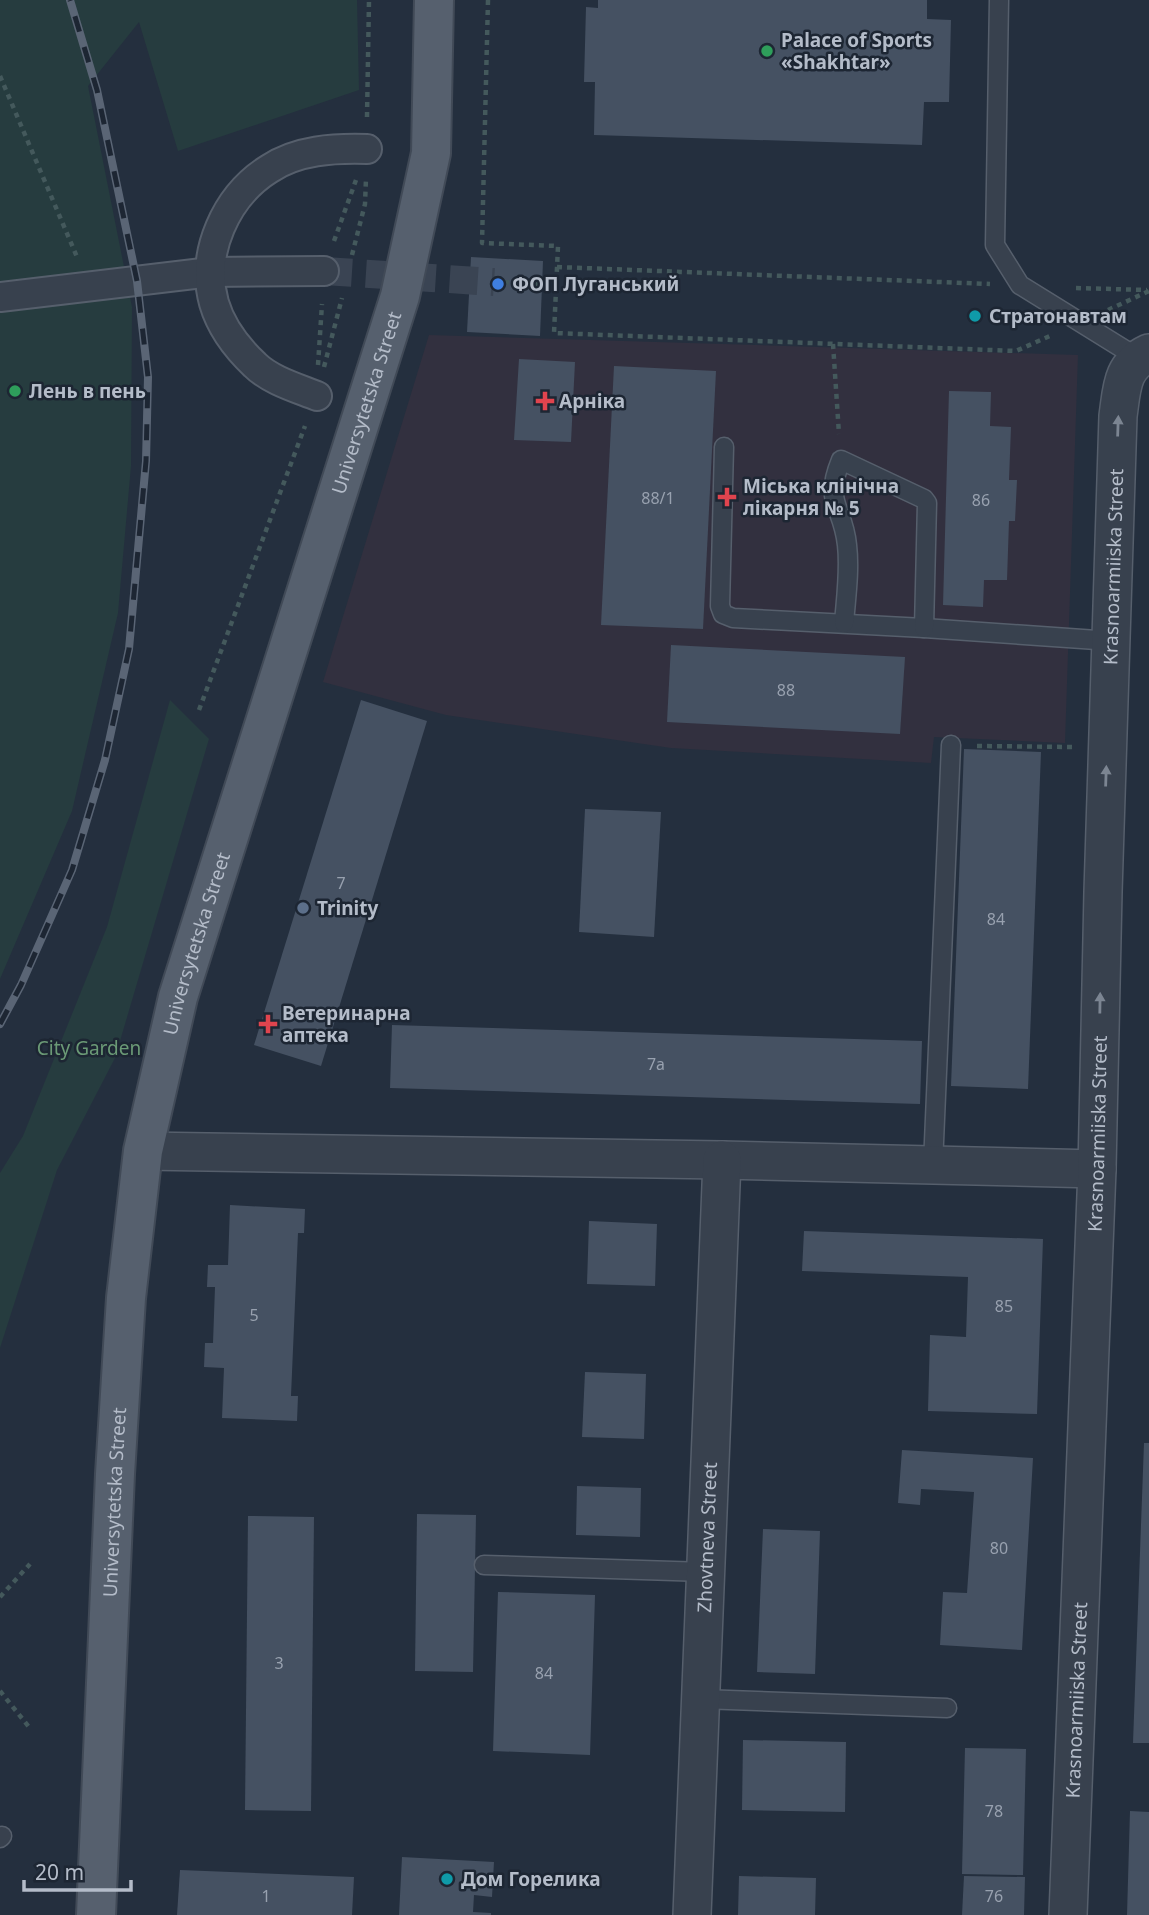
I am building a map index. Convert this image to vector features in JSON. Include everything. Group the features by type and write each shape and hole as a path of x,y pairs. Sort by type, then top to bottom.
{"main road":[{"name":"Universytetska Street","path":"96,1915 115,1474 126,1298 143,1151 178,997 400,296 431,153 434,0"}],"street":[{"path":"317,396 257,367 231,338 214,303 211,272 219,226 240,193 270,168 306,154 336,148 367,149"},
{"path":"0,297 211,272 324,271"},
{"name":"Krasnoarmiiska Street","path":"1068,1915 1097,1169 1118,416 1124,376 1144,355"},
{"path":"143,1151 1097,1169"},
{"name":"Zhovtneva Street","path":"692,1915 722,1160"}],"lane":[{"path":"999,0 995,245 1020,285 1080,322 1144,355"},
{"path":"724,447 720,606 723,614 733,618 1111,641"},
{"path":"844,623 848,549 845,529 832,489 841,460 924,499 927,503 923,628"},
{"path":"933,1165 951,746"},
{"path":"484,1565 705,1572"},
{"path":"701,1699 947,1708"}],"path":[{"path":"488,0 482,243 558,246 554,333 1016,351 1149,291"},
{"path":"0,76 90,287"},
{"path":"557,267 1149,291"},
{"path":"494,282 556,284"},
{"path":"834,344 841,460"},
{"path":"951,746 1107,748"},
{"path":"0,1597 30,1564"},
{"path":"0,1691 29,1727"}],"shaded area":[{"name":"Міська клінічна лікарня № 5","path":"429,335 1078,355 1065,743 934,737 931,763 671,748 446,715 323,682"}],"green space":[{"path":"0,0 357,0 359,90 178,151 139,22 88,86 132,307 131,466 118,613 72,811 0,979"},
{"name":"City Garden","path":"170,700 209,739 115,1058 57,1170 0,1348 0,1173 23,1136 107,927"}],"building":[{"name":"Palace of Sports «Shakhtar»","path":"598,0 927,0 927,19 951,20 949,102 924,102 922,145 594,135 595,82 584,82 586,7 598,8"},
{"path":"471,257 543,261 540,336 467,332"},
{"name":"Арніка","path":"519,359 575,362 571,442 514,440"},
{"path":"614,366 716,371 703,629 601,625"},
{"path":"949,391 991,392 990,426 1011,427 1009,480 1017,480 1015,521 1009,521 1007,580 984,580 983,607 943,605"},
{"path":"671,645 905,657 900,734 667,722"},
{"path":"361,700 427,721 321,1066 254,1045"},
{"path":"964,749 1041,752 1028,1089 951,1086"},
{"path":"585,809 661,812 654,937 579,932"},
{"path":"392,1025 922,1041 920,1104 390,1088"},
{"path":"230,1205 305,1209 304,1233 298,1233 291,1396 298,1396 297,1421 222,1418 224,1368 204,1367 205,1343 213,1343 215,1287 207,1287 208,1265 228,1265"},
{"path":"589,1221 657,1224 655,1286 587,1284"},
{"path":"804,1231 1043,1239 1037,1414 928,1411 930,1335 966,1337 968,1277 802,1271"},
{"path":"585,1372 646,1374 644,1439 582,1437"},
{"path":"1144,1443 1149,1443 1149,1743 1133,1743"},
{"path":"902,1450 1033,1458 1022,1650 940,1645 943,1592 967,1593 974,1492 921,1489 920,1505 898,1503"},
{"path":"577,1486 641,1488 640,1537 576,1535"},
{"path":"417,1514 476,1515 473,1672 415,1671"},
{"path":"248,1516 314,1517 311,1811 245,1810"},
{"path":"763,1529 820,1531 815,1674 757,1672"},
{"path":"498,1592 595,1595 590,1755 493,1751"},
{"path":"743,1740 846,1742 845,1812 742,1810"},
{"path":"965,1748 1026,1749 1023,1875 962,1874"},
{"path":"1130,1811 1149,1812 1149,1915 1127,1915"},
{"name":"Дом Горелика","path":"402,1857 494,1862 492,1897 474,1895 473,1912 491,1915 399,1915"},
{"path":"180,1870 354,1877 352,1915 177,1915"},
{"path":"739,1876 816,1878 815,1915 738,1915"},
{"path":"964,1876 1025,1877 1024,1915 962,1915"}],"tunnel":[{"path":"324,271 494,282"}],"railway":[{"path":"0,1024 21,985 72,870 105,760 129,649 146,461 148,377 137,281 97,90 70,0"}],"place":[{"name":"Palace of Sports «Shakhtar»","path":"767,51"},
{"name":"ФОП Луганський","path":"498,284"},
{"name":"Стратонавтам","path":"975,316"},
{"name":"Лень в пень","path":"15,391"},
{"name":"Арніка","path":"545,401"},
{"name":"Міська клінічна лікарня № 5","path":"727,497"},
{"name":"Trinity","path":"303,908"},
{"name":"Ветеринарна аптека","path":"268,1024"},
{"name":"Дом Горелика","path":"447,1879"}]}
